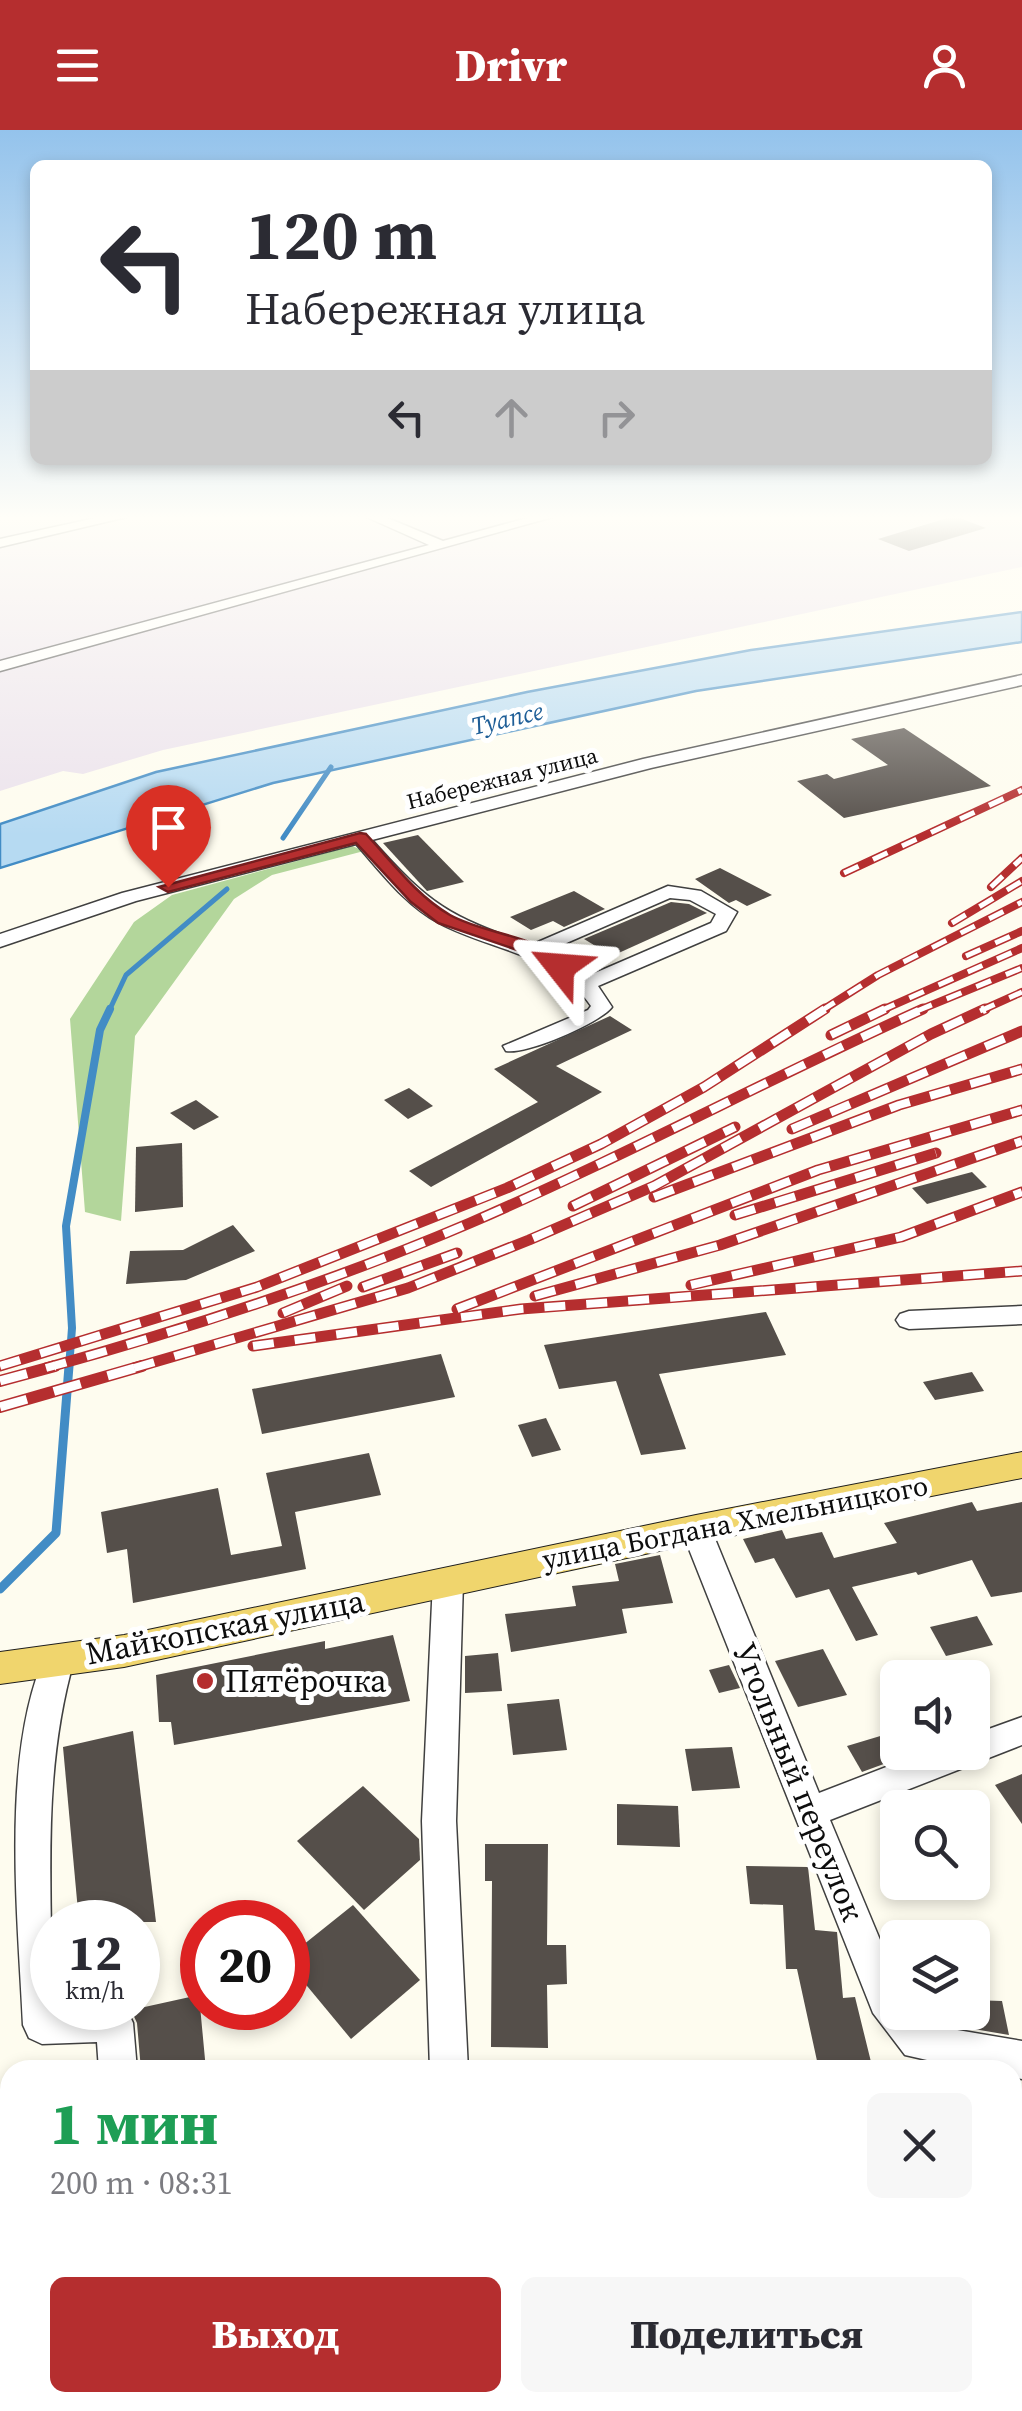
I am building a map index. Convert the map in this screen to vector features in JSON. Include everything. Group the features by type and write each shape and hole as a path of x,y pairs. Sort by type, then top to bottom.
{"main road":[{"name":"улица Богдана Хмельницкого","path":"448,1581 1022,1465"},
{"name":"Майкопская улица","path":"0,1668 124,1650 448,1581"}],"street":[{"path":"0,666 164,621"},
{"name":"Набережная улица","path":"0,941 129,897 649,763 1022,680"},
{"path":"360,838 417,898 444,919 535,950 586,984 602,1007 595,1014 514,1046"},
{"path":"535,950 668,892 694,895 727,912 719,926 586,984"},
{"path":"910,1320 1022,1315"},
{"name":"Угольный переулок","path":"696,1529 886,2000 918,2042 1022,2060"},
{"path":"448,1581 439,1821 449,2060"},
{"path":"58,1660 38,1742 34,1807 42,2025 114,2023 117,2060"},
{"path":"990,1743 1022,1730"},
{"path":"811,1812 919,1770"}],"shaded area":[{"path":"0,621 766,621 163,750 83,774 63,771 0,791"}],"green space":[{"path":"352,846 364,851 272,875 234,899 135,1036 121,1221 85,1212 70,1019 134,922 172,895"}],"water":[{"name":"Туапсе","path":"955,621 1022,621 1022,642 696,691 273,783 0,868 0,824 156,772 527,692 751,650"}],"building":[{"path":"904,728 991,786 844,818 797,781 827,774 834,779 888,765 851,739"},
{"path":"418,835 464,882 427,891 383,843"},
{"path":"720,868 772,895 747,906 736,900 729,903 695,879"},
{"path":"574,891 605,909 564,927 553,921 531,930 510,917"},
{"path":"671,902 689,904 707,913 612,956 584,939"},
{"path":"610,1016 632,1030 556,1066 602,1092 431,1187 409,1171 538,1102 494,1069"},
{"path":"409,1088 433,1106 408,1119 384,1100"},
{"path":"196,1100 219,1117 194,1130 170,1113"},
{"path":"182,1143 183,1207 135,1212 136,1147"},
{"path":"972,1172 987,1187 927,1204 912,1188"},
{"path":"233,1225 255,1251 186,1280 126,1284 130,1251 183,1250"},
{"path":"766,1312 786,1355 659,1374 686,1449 641,1455 616,1381 559,1389 544,1345"},
{"path":"441,1354 455,1397 262,1434 252,1389"},
{"path":"972,1372 984,1391 935,1400 923,1382"},
{"path":"546,1418 561,1450 532,1457 518,1425"},
{"path":"369,1453 381,1495 295,1512 306,1569 133,1603 127,1549 107,1553 101,1512 218,1488 231,1555 282,1546 266,1473"},
{"path":"972,1502 977,1511 1022,1502 1022,1592 991,1597 972,1560 852,1587 878,1635 856,1641 829,1589 796,1598 774,1558 755,1563 743,1539 782,1530 786,1539 822,1532 834,1558 897,1543 884,1523"},
{"path":"660,1555 673,1603 622,1609 627,1633 511,1652 505,1614 576,1606 572,1586 619,1581 615,1564"},
{"path":"977,1616 993,1645 946,1656 930,1627"},
{"path":"393,1635 410,1701 174,1745 171,1722 159,1722 156,1675 325,1641 325,1649"},
{"path":"823,1649 847,1695 798,1707 775,1661"},
{"path":"498,1653 502,1691 465,1693 465,1656"},
{"path":"729,1665 740,1688 719,1693 709,1670"},
{"path":"559,1699 567,1750 513,1755 507,1704"},
{"path":"133,1731 153,1900 77,1900 63,1747"},
{"path":"880,1736 880,1765 862,1772 847,1746"},
{"path":"732,1747 740,1788 692,1791 685,1749"},
{"path":"1022,1774 1022,1824 995,1785"},
{"path":"363,1786 419,1839 420,1860 364,1910 297,1841"},
{"path":"617,1804 678,1806 680,1847 617,1845"},
{"path":"485,1844 548,1844 547,1945 566,1945 567,1984 547,1985 548,2048 491,2047 492,1881 485,1881"},
{"path":"746,1866 808,1867 815,1930 837,1932 843,1998 855,1997 871,2060 817,2060 797,1969 786,1969 783,1905 750,1904"},
{"path":"353,1905 420,1980 351,2039 310,1990 310,1939"},
{"path":"180,1999 180,2030 202,2030 205,2060 140,2060 138,2030 160,2030 160,2004"},
{"path":"990,2001 1002,2001 1009,2035 980,2030 990,2030"}],"waterway":[{"path":"283,838 331,767"},
{"path":"109,1011 126,975 227,889"},
{"path":"69,1368 72,1328 66,1226 100,1030 110,1009"},
{"path":"0,1589 56,1533 69,1366"}],"railway":[{"path":"844,873 1022,790"},
{"path":"991,887 1022,858"},
{"path":"952,923 1022,881"},
{"path":"821,1011 878,975 1022,902"},
{"path":"966,956 1022,931"},
{"path":"880,1011 1022,948"},
{"path":"917,1011 1022,968"},
{"path":"980,1011 1022,992"},
{"path":"0,1366 257,1287 507,1188 601,1144 704,1087 825,1009"},
{"path":"831,1035 885,1009"},
{"path":"46,1368 260,1303 418,1245 584,1171 923,1009"},
{"path":"134,1368 408,1288 529,1240 654,1186 931,1034 985,1009"},
{"path":"792,1129 1022,1031"},
{"path":"654,1197 899,1105 1022,1069"},
{"path":"457,1309 818,1170 1022,1110"},
{"path":"573,1206 735,1127"},
{"path":"535,1296 720,1245 1022,1141"},
{"path":"735,1215 936,1153"},
{"path":"691,1285 901,1237 1022,1192"},
{"path":"363,1287 457,1253"},
{"path":"253,1346 521,1309 1022,1271"},
{"path":"283,1313 347,1286"},
{"path":"0,1381 55,1366"},
{"path":"0,1407 142,1366"}],"place":[{"name":"Пятёрочка","path":"205,1681"}],"route":[{"path":"168,887 360,838 417,898 444,919 535,950 560,967"}]}
